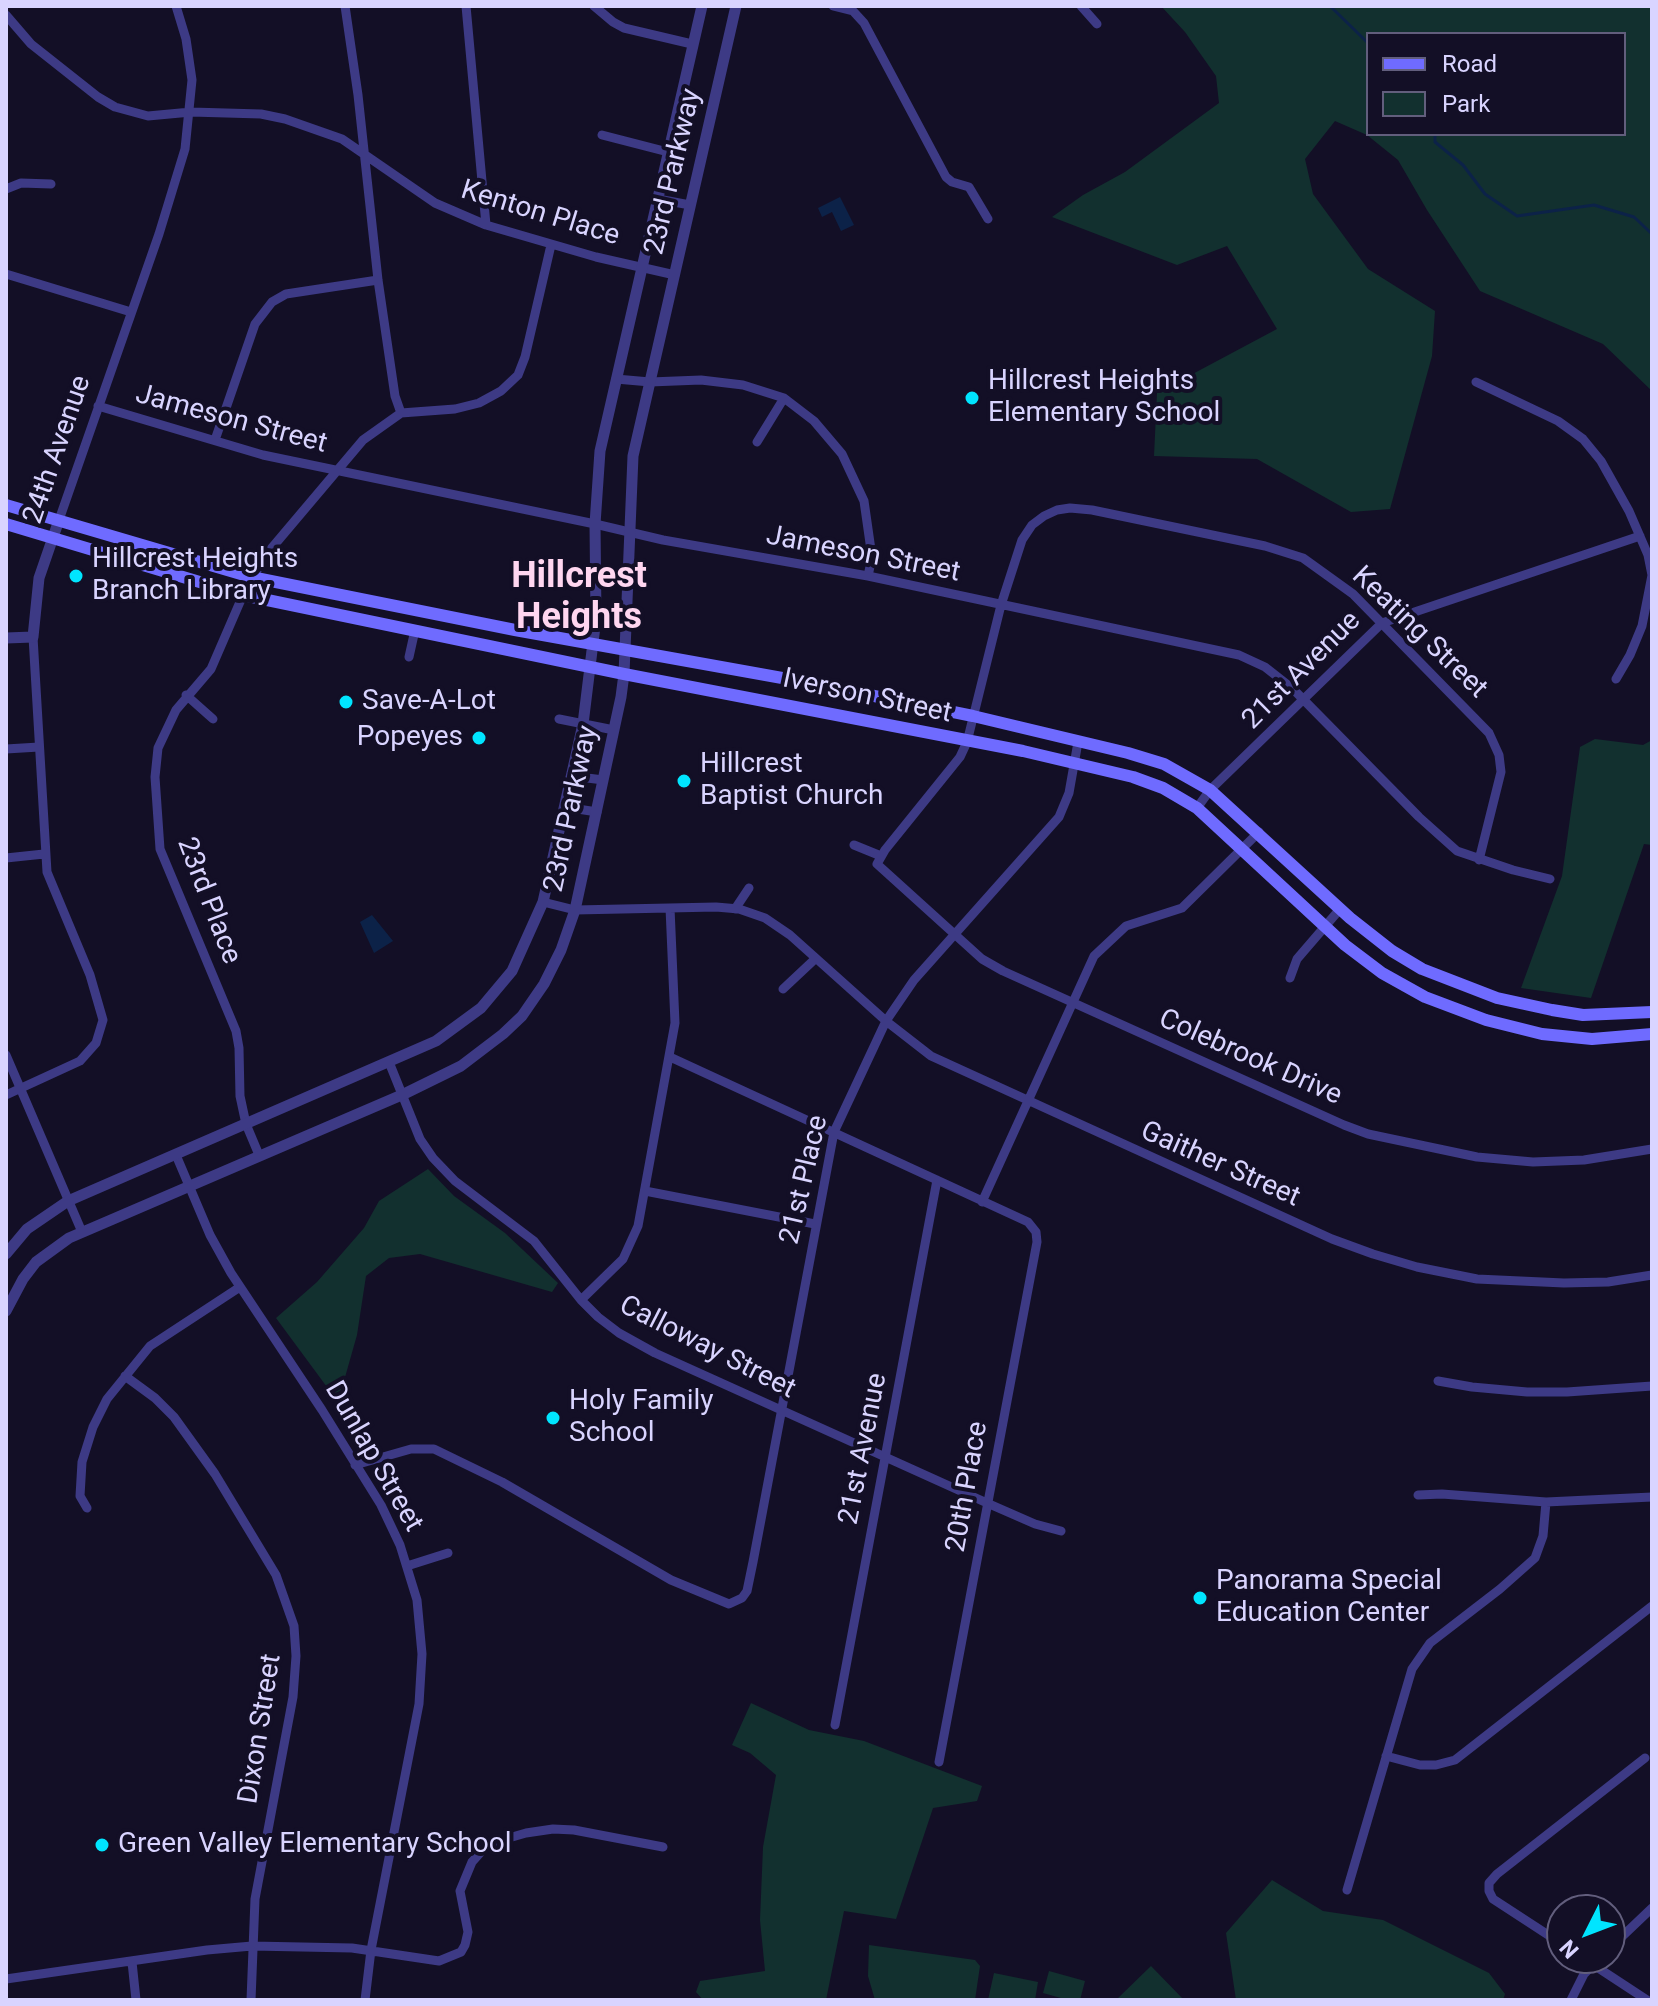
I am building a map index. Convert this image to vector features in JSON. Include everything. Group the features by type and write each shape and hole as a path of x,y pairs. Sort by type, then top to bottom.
{"main road":[{"name":"Iverson Street","path":"6,505 251,577 973,716 1164,764 1210,790 1340,909 1407,961 1497,998 1583,1015 1652,1012"},
{"name":"Iverson Street","path":"6,524 243,595 1113,771 1163,788 1197,808 1324,926 1363,959 1404,986 1512,1028 1568,1037 1617,1039 1652,1034"}],"street":[{"name":"24th Avenue","path":"6,1095 80,1061 94,1047 103,1028 97,995 52,886 44,854 33,637 39,578 175,185 187,140 191,112 189,56 176,6"},
{"path":"345,6 378,280 395,396 401,413 474,405 513,381 525,357 551,245"},
{"path":"466,6 486,225"},
{"path":"594,6 624,28 692,44"},
{"name":"23rd Parkway","path":"6,1254 27,1229 68,1201 444,1036 490,999 512,971 543,902 583,724 592,665 600,451 702,6"},
{"name":"23rd Parkway","path":"6,1311 10,1291 36,1262 82,1232 404,1094 461,1066 522,1016 554,968 575,910 624,674 631,469 736,6"},
{"path":"833,6 853,11 864,23 946,177 969,187 988,219"},
{"path":"1081,6 1097,24"},
{"name":"Kenton Place","path":"6,15 31,44 115,107 148,116 191,112 261,114 285,119 342,139 435,203 486,225 551,245 675,275"},
{"path":"602,135 668,152"},
{"path":"6,189 21,183 51,184"},
{"path":"658,199 690,205"},
{"path":"6,274 131,312"},
{"path":"215,440 252,331 258,318 272,302 286,294 378,280"},
{"path":"616,379 724,381 784,398 814,421 842,454 864,501 872,557 868,576"},
{"path":"1476,382 1558,421 1583,439 1601,461 1640,536 1652,575 1647,608 1630,655 1616,679"},
{"path":"757,442 784,398"},
{"name":"Jameson Street","path":"98,406 263,455 630,533 868,576 1239,655 1277,675 1439,837 1457,851 1550,879"},
{"name":"23rd Place","path":"259,1155 246,1124 240,1096 236,1031 160,849 155,777 158,748 164,731 186,695 211,669 251,577 265,556 335,470 372,432 401,413"},
{"name":"Keating Street","path":"1001,605 1018,548 1032,525 1057,510 1070,508 1107,513 1265,546 1303,558 1353,594 1489,733 1500,760 1500,780 1479,860"},
{"name":"21st Avenue","path":"1197,808 1210,790 1382,623 1640,536"},
{"path":"854,845 879,860 960,757 967,742 1001,605"},
{"path":"409,657 415,630"},
{"path":"6,638 33,637"},
{"path":"186,695 213,719"},
{"path":"559,719 614,730"},
{"name":"21st Place","path":"355,1465 411,1449 426,1448 447,1454 514,1489 624,1554 715,1598 732,1603 742,1598 747,1591 783,1411 834,1132 886,1021 914,980 1059,817 1069,793 1078,742"},
{"path":"6,749 39,747"},
{"path":"572,776 603,780"},
{"path":"565,807 597,812"},
{"path":"670,1057 982,1202 1092,959 1112,937 1135,922 1167,915 1182,908 1259,832"},
{"path":"6,858 44,854"},
{"name":"Colebrook Drive","path":"879,860 954,935 982,959 1003,971 1368,1134 1477,1157 1533,1162 1584,1160 1652,1149"},
{"path":"735,909 749,888"},
{"name":"Gaither Street","path":"543,902 575,910 735,909 753,913 776,925 931,1056 1026,1102 1332,1239 1417,1267 1477,1279 1608,1282 1652,1275"},
{"path":"581,1300 623,1259 638,1226 670,1057 675,1004 670,908"},
{"path":"1290,978 1297,959 1340,909"},
{"path":"783,989 815,959"},
{"path":"6,1055 82,1232"},
{"name":"Calloway Street","path":"389,1062 420,1139 433,1158 455,1181 534,1241 581,1300 598,1317 633,1342 885,1458 1035,1524 1061,1531"},
{"name":"Dunlap Street","path":"176,1155 210,1235 240,1287 322,1410 392,1528 407,1566 420,1623 422,1681 371,1950 365,2000"},
{"name":"21st Avenue","path":"835,1725 937,1180"},
{"path":"645,1191 815,1224"},
{"name":"20th Place","path":"939,1762 1037,1242 1036,1232 1028,1222 982,1202"},
{"path":"87,1508 80,1496 82,1462 93,1427 107,1399 150,1346 240,1287"},
{"name":"Dixon Street","path":"125,1376 174,1417 215,1474 276,1575 294,1626 296,1656 293,1697 255,1899 251,2000"},
{"path":"1438,1381 1472,1387 1567,1392 1652,1386"},
{"path":"1418,1495 1546,1502 1652,1497"},
{"path":"1347,1890 1408,1678 1416,1660 1430,1643 1535,1558 1543,1536 1546,1502"},
{"path":"407,1566 448,1553"},
{"path":"1386,1756 1420,1765 1455,1760 1652,1606"},
{"path":"1546,1934 1493,1899 1489,1883 1645,1758"},
{"path":"6,1979 252,1946 371,1950 428,1960 451,1958 461,1952 468,1932 460,1891 472,1862 488,1844 553,1829 574,1830 663,1847"},
{"path":"1626,1933 1652,1908"},
{"path":"132,1962 136,2000"},
{"path":"1571,2000 1584,1974"},
{"path":"1613,1974 1647,2000"}],"green space":[{"path":"1161,6 1652,6 1652,391 1603,344 1480,291 1398,160 1368,136 1626,136 1626,32 1366,32 1366,135 1335,121 1305,159 1313,194 1368,269 1435,311 1432,356 1390,509 1351,512 1257,459 1154,456 1157,393 1277,329 1227,246 1177,265 1052,217 1083,195 1125,172 1219,103 1216,76 1185,32"},
{"path":"1595,739 1643,745 1652,740 1652,845 1644,844 1591,998 1521,988 1562,876 1580,747"},
{"path":"428,1169 454,1196 505,1233 558,1283 552,1292 420,1254 389,1258 366,1276 357,1335 338,1402 276,1318 317,1282 364,1228 379,1201"},
{"path":"751,1703 809,1730 864,1741 982,1786 977,1801 933,1808 896,1919 844,1911 826,2000 703,2000 696,1992 700,1981 765,1971 760,1920 763,1847 776,1775 750,1753 732,1745"},
{"path":"1272,1880 1323,1911 1383,1920 1489,1973 1505,1994 1503,2000 1236,2000 1226,1933"},
{"path":"869,1945 975,1960 980,1966 975,2000 875,2000 868,1976"},
{"path":"1151,1966 1184,2000 1116,2000"},
{"path":"1049,1971 1085,1981 1080,2000 1043,1993"},
{"path":"994,1973 1038,1982 1035,2000 988,2000"}],"water":[{"path":"840,197 854,225 841,231 832,212 822,217 818,208"},
{"path":"372,915 393,941 374,953 360,922"}],"waterway":[{"path":"1330,6 1366,41"},
{"path":"1435,136 1435,142 1463,165 1485,194 1517,216 1594,205 1634,217 1652,234"}],"place":[{"name":"Hillcrest Heights Elementary School","path":"972,398"},
{"name":"Hillcrest Heights Branch Library","path":"76,576"},
{"name":"Save-A-Lot","path":"346,702"},
{"name":"Popeyes","path":"479,738"},
{"name":"Hillcrest Baptist Church","path":"684,781"},
{"name":"Holy Family School","path":"553,1418"},
{"name":"Panorama Special Education Center","path":"1200,1598"},
{"name":"Green Valley Elementary School","path":"102,1845"}],"district":[{"name":"Hillcrest Heights","path":"579,598"}]}
